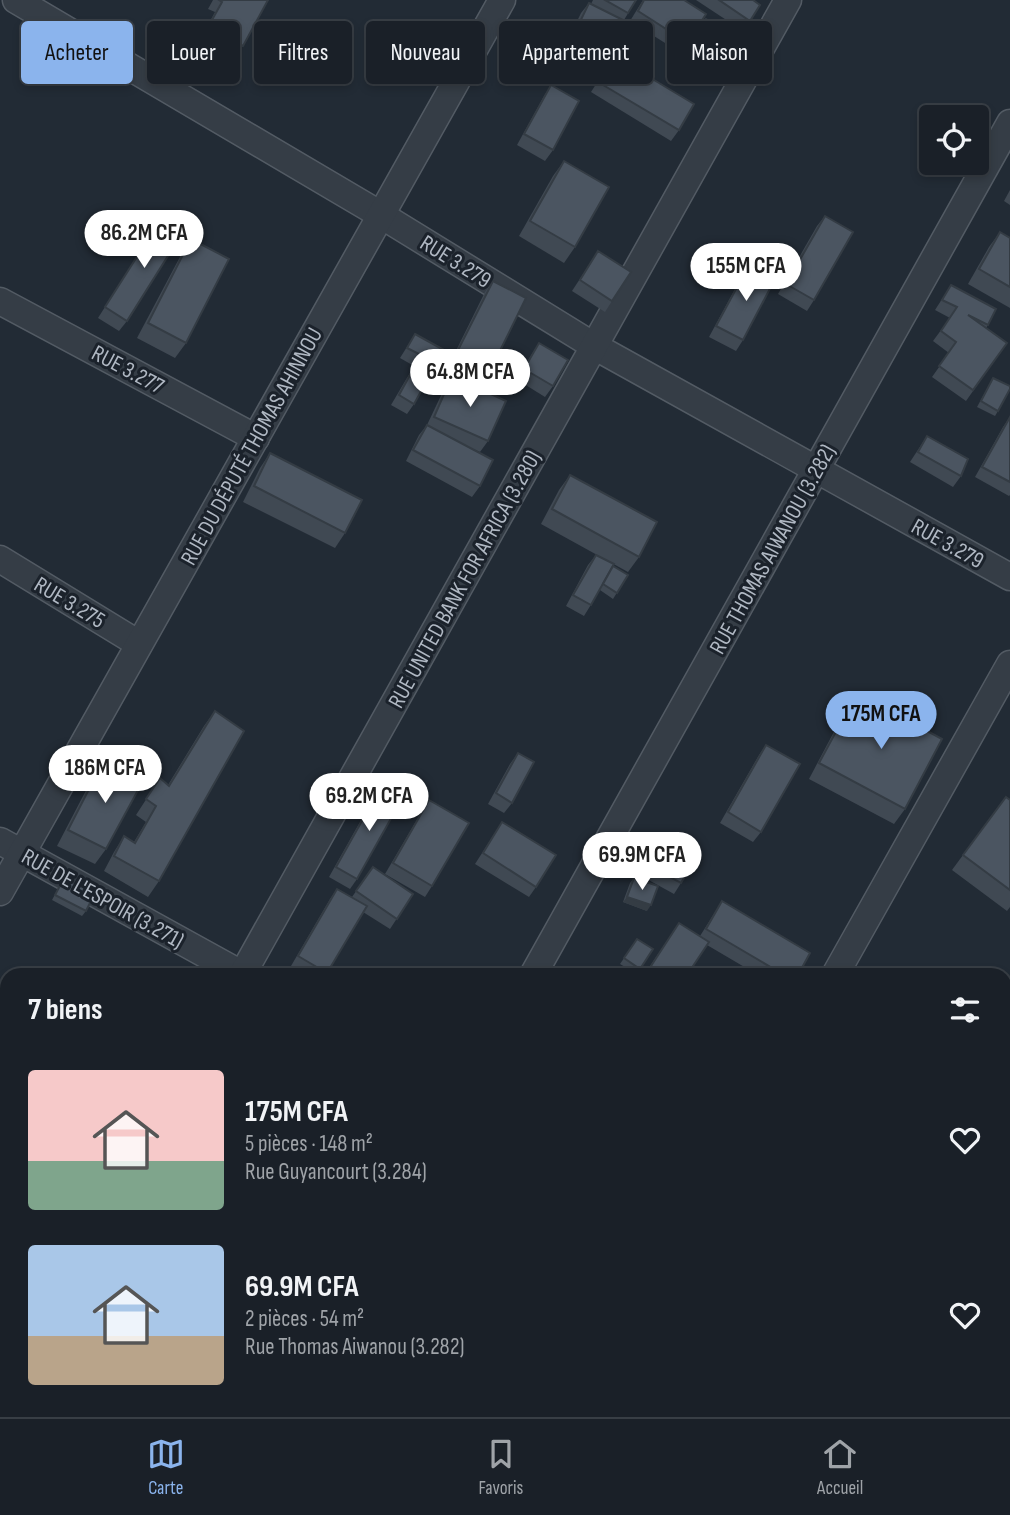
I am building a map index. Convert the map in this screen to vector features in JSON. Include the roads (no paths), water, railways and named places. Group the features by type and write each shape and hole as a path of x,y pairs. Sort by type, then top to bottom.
{"street":[{"name":"RUE 3.279","path":"16,0 381,215 594,346 1010,577"},
{"name":"RUE DU DÉPUTÉ THOMAS AHINNOU","path":"0,892 11,847 139,644 502,0"},
{"name":"RUE UNITED BANK FOR AFRICA (3.280)","path":"247,968 788,0"},
{"name":"RUE THOMAS AIWANOU (3.282)","path":"537,968 1010,123"},
{"name":"RUE 3.277","path":"0,301 256,438"},
{"name":"RUE 3.275","path":"0,559 139,644"},
{"path":"839,968 1010,664"},
{"name":"RUE DE L'ESPOIR (3.271)","path":"11,847 230,968"}]}
